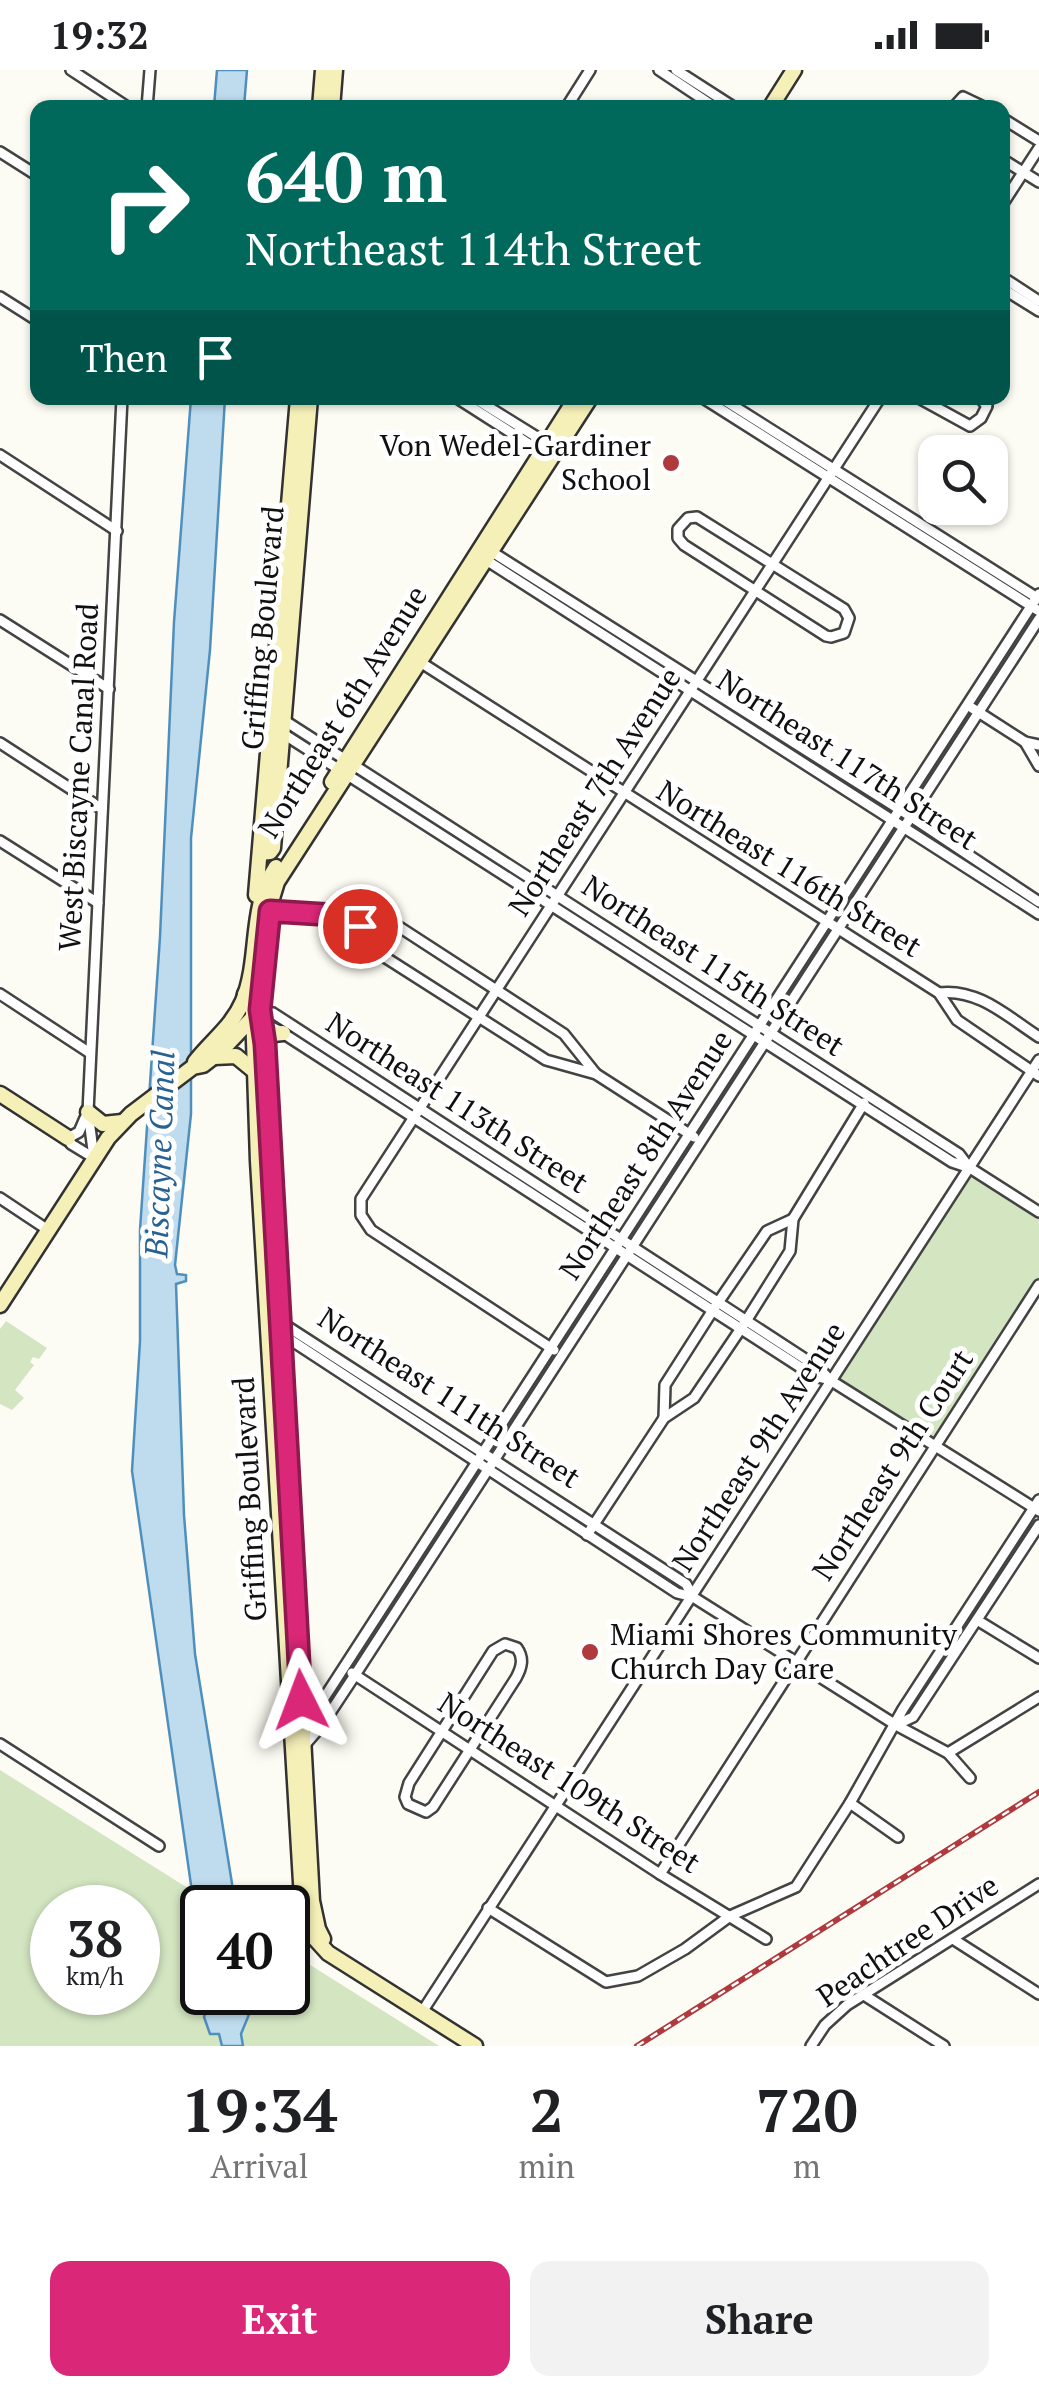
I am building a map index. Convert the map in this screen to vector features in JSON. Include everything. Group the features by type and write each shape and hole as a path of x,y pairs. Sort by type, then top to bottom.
{"street":[{"path":"71,70 116,100"},
{"path":"148,100 150,70"},
{"path":"321,100 323,70"},
{"path":"333,100 335,70"},
{"path":"571,100 590,70"},
{"path":"658,70 704,100"},
{"path":"676,70 722,100"},
{"path":"775,100 794,70"},
{"path":"1010,123 1039,141"},
{"path":"1010,194 1039,148"},
{"path":"0,152 30,171"},
{"path":"1010,164 1039,182"},
{"path":"1010,282 1039,300"},
{"path":"1010,293 1039,311"},
{"path":"0,297 30,316"},
{"name":"West Biscayne Canal Road","path":"94,1158 88,1112 90,1053 122,405"},
{"name":"Griffing Boulevard","path":"278,725 298,405"},
{"name":"Griffing Boulevard","path":"264,908 256,889 278,725 309,405"},
{"path":"469,405 549,450"},
{"path":"484,405 549,450"},
{"name":"Northeast 6th Avenue","path":"549,450 572,405"},
{"name":"Northeast 6th Avenue","path":"274,889 415,658 549,450 584,405"},
{"path":"715,405 831,472"},
{"path":"730,405 1037,602"},
{"name":"Northeast 7th Avenue","path":"556,1351 371,1230 361,1215 360,1204 875,405"},
{"path":"932,405 970,426 981,418 985,405"},
{"path":"0,456 117,531"},
{"path":"697,517 772,562 844,609 848,627 837,636 826,636 754,591 684,545 678,538 681,523 697,517"},
{"name":"Northeast 117th Street","path":"483,552 1039,902"},
{"name":"Northeast 8th Avenue","path":"583,1310 619,1243 756,1029 831,926 1037,602"},
{"name":"Northeast 8th Avenue","path":"972,708 1039,619"},
{"path":"0,620 109,689"},
{"name":"Northeast 116th Street","path":"415,658 940,993 958,1020 1035,1074"},
{"path":"972,708 1025,742 1039,745"},
{"name":"Northeast 115th Street","path":"278,725 347,765 866,1100 952,1162 970,1168 1039,1212"},
{"path":"1025,742 1039,766"},
{"path":"0,743 102,808"},
{"name":"Northeast 6th Avenue","path":"193,1067 231,1022 245,994 271,874 347,765"},
{"name":"Northeast 117th Street","path":"902,818 1039,914"},
{"path":"0,841 98,903"},
{"name":"Griffing Boulevard","path":"274,889 264,908 253,1070 266,1190 291,1634 314,1914 321,1935 340,1959"},
{"path":"264,908 350,916 362,921"},
{"path":"362,921 382,916 496,988 564,1034 596,1074 699,1140"},
{"path":"362,921 361,936 367,945 552,1063 596,1074"},
{"name":"Northeast 8th Avenue","path":"308,1711 345,1668 583,1310 629,1250 766,1036 831,926"},
{"name":"Northeast 116th Street","path":"940,993 975,995 1039,1037"},
{"path":"0,994 90,1053"},
{"name":"Griffing Boulevard","path":"245,994 265,1044 266,1190"},
{"name":"Northeast 113th Street","path":"256,1016 273,1013 417,1112 716,1306 814,1376 830,1380 1037,1506"},
{"path":"231,1022 256,1016"},
{"name":"Northeast 6th Avenue","path":"0,1305 94,1158 123,1122 193,1067 214,1057 256,1016"},
{"name":"Northeast 113th Street","path":"256,1016 417,1112"},
{"path":"265,1044 270,1036 282,1033"},
{"path":"214,1057 234,1056 253,1070"},
{"name":"Northeast 9th Avenue","path":"422,2012 830,1380 1035,1074 1039,1060"},
{"path":"0,1094 94,1158"},
{"path":"587,1535 664,1418 694,1398 744,1325 790,1252 793,1219 866,1100"},
{"path":"68,1138 80,1132 88,1112 103,1124 123,1122"},
{"path":"0,1198 48,1230"},
{"path":"664,1418 666,1385 716,1306 767,1230 793,1219"},
{"name":"Northeast 9th Court","path":"660,1874 1039,1284"},
{"name":"Northeast 111th Street","path":"274,1324 286,1337 686,1584 692,1597"},
{"name":"Northeast 111th Street","path":"485,1458 487,1469 587,1535 948,1753 970,1778"},
{"path":"299,1739 355,1675 487,1469"},
{"path":"488,1908 606,1982 638,1976 685,1949 730,1916 796,1887 1037,1506"},
{"path":"896,1725 913,1717 1039,1525"},
{"path":"966,1613 1039,1658"},
{"name":"Griffing Boulevard","path":"291,1634 308,1711 292,1758 303,1916 318,1943 340,1959"},
{"path":"500,1645 513,1646 521,1655 519,1672 471,1748 430,1811 413,1808 406,1801 407,1788 493,1652 500,1645"},
{"name":"Northeast 109th Street","path":"345,1668 766,1939"},
{"path":"948,1753 1039,1697"},
{"path":"0,1744 158,1846"},
{"path":"850,1802 898,1837"},
{"name":"Peachtree Drive","path":"811,2046 831,2018 1039,1884"},
{"path":"953,1939 1039,1994"},
{"path":"340,1959 475,2046"},
{"path":"864,1995 937,2044"}],"green space":[{"path":"970,1168 1039,1212 1039,1285 934,1445 830,1380"},
{"path":"6,1321 47,1348 39,1359 33,1357 30,1362 34,1365 15,1390 24,1398 12,1410 0,1404 0,1329"},
{"path":"0,1770 183,1885 180,2015 310,2015 310,1965 439,2046 0,2046"}],"water":[{"path":"217,70 247,70 245,100 215,100"},
{"name":"Biscayne Canal","path":"190,405 225,405 210,650 191,838 191,1114 175,1265 177,1274 186,1275 186,1281 176,1284 184,1515 195,1654 232,1885 191,1885 132,1471 140,1341 140,1230 160,937 174,622"},
{"path":"249,2015 241,2034 243,2046 222,2046 219,2034 210,2034 204,2017"}],"railway":[{"path":"637,2046 1039,1792"}],"place":[{"name":"Von Wedel-Gardiner School","path":"671,463"},
{"name":"Miami Shores Community Church Day Care","path":"590,1652"}],"route":[{"path":"301,1700 260,1010 270,911 350,916 362,921 360,926"}]}
